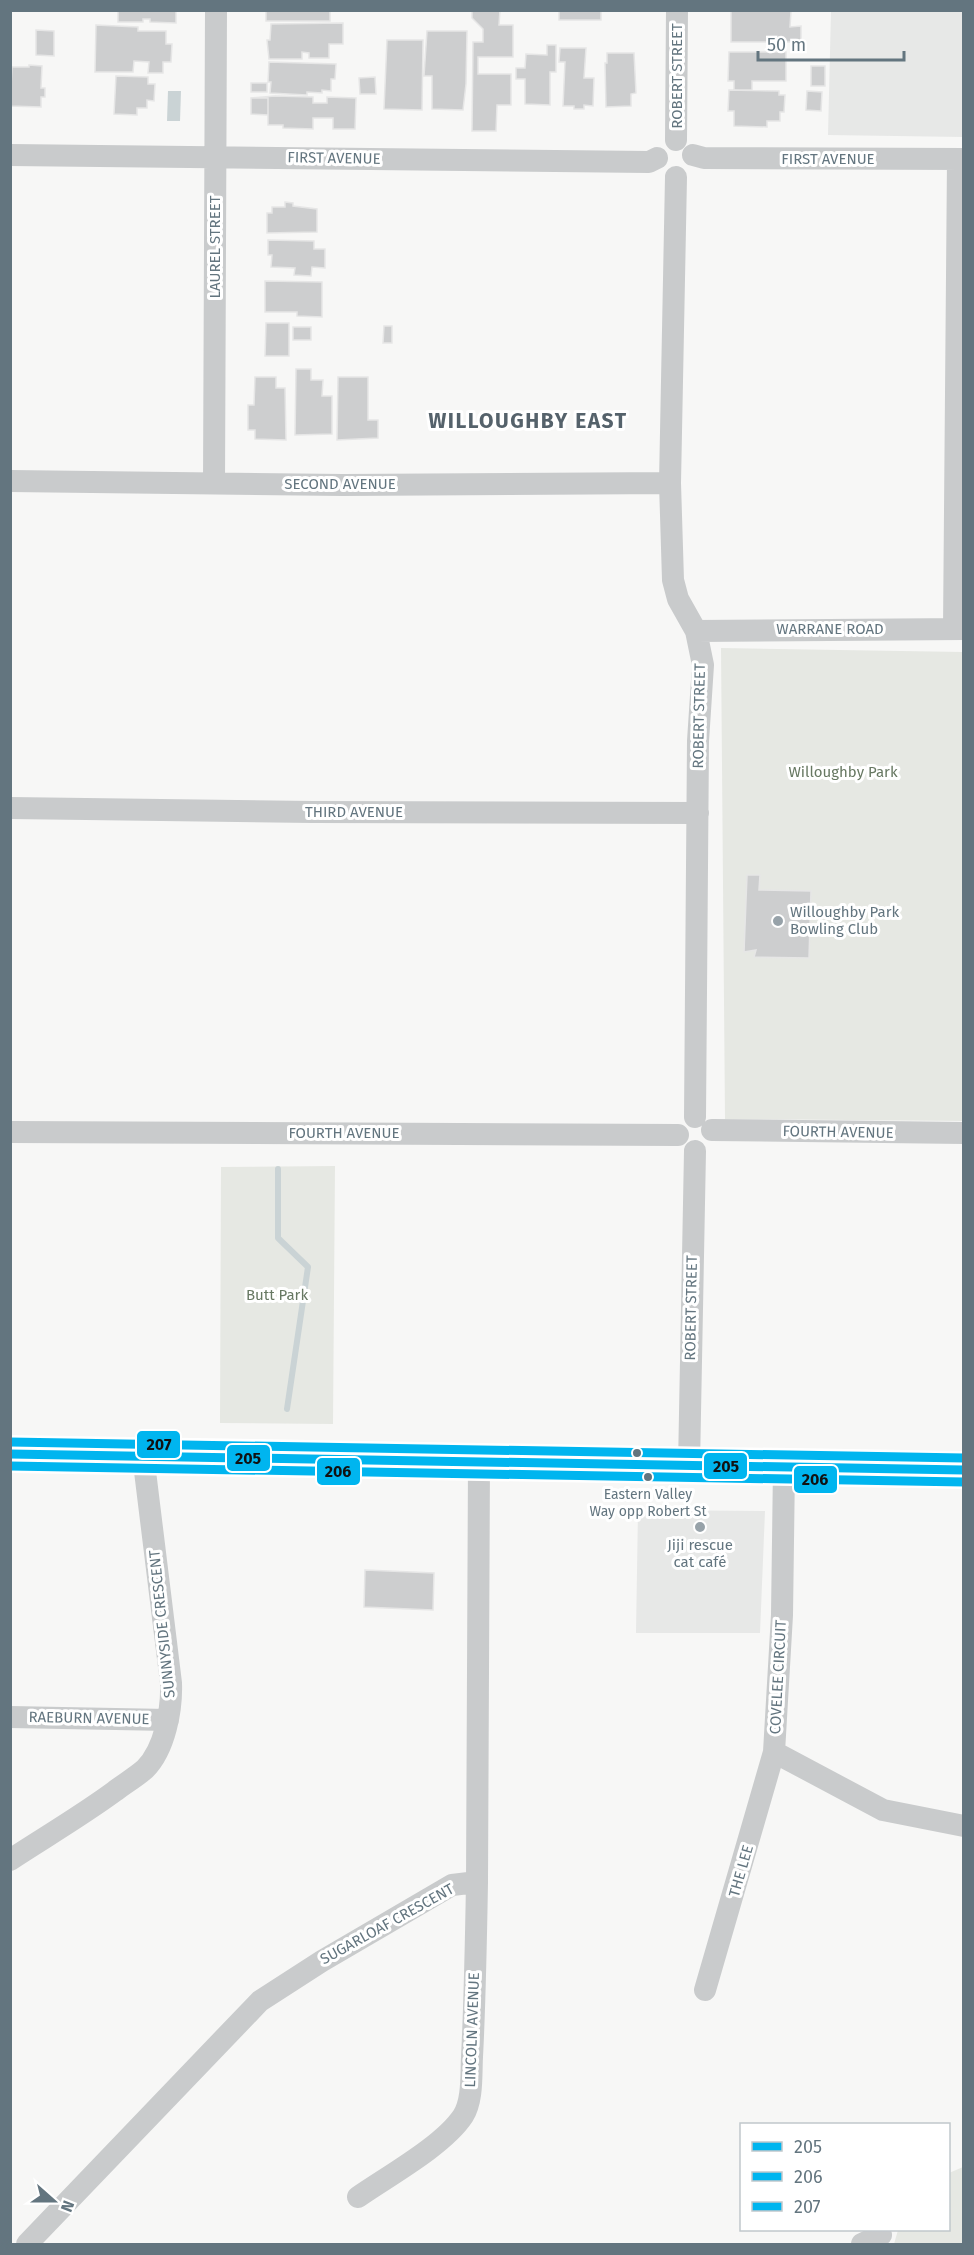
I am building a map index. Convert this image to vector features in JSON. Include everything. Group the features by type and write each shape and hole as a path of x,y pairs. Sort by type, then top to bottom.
{"main road":[{"path":"10,1454 963,1470"}],"street":[{"name":"LAUREL STREET","path":"214,483 216,10"},
{"name":"ROBERT STREET","path":"677,10 684,148"},
{"path":"665,143 684,148 691,167 676,177 664,173 657,158 665,143"},
{"name":"FIRST AVENUE","path":"684,148 704,158 961,159"},
{"name":"FIRST AVENUE","path":"10,155 649,162 657,158"},
{"path":"959,629 961,159"},
{"name":"ROBERT STREET","path":"676,177 670,483 673,580 678,599 696,631 703,665 698,741 698,813 704,1123"},
{"name":"SECOND AVENUE","path":"10,481 343,485 670,483"},
{"name":"WARRANE ROAD","path":"696,631 959,629"},
{"name":"THIRD AVENUE","path":"10,808 698,813"},
{"path":"685,1120 704,1123 710,1142 706,1147 695,1151 685,1148 678,1135 685,1120"},
{"name":"FOURTH AVENUE","path":"704,1123 963,1133"},
{"name":"FOURTH AVENUE","path":"10,1132 678,1135"},
{"name":"ROBERT STREET","path":"689,1466 695,1151"},
{"name":"SUNNYSIDE CRESCENT","path":"10,1860 102,1801 146,1768 156,1752 168,1720 172,1707 171,1683 143,1455"},
{"path":"477,1882 479,1461"},
{"name":"COVELEE CIRCUIT","path":"784,1467 782,1614 774,1752 883,1810 963,1826"},
{"name":"RAEBURN AVENUE","path":"10,1717 168,1720"},
{"name":"THE LEE","path":"705,1990 774,1752"},
{"name":"LINCOLN AVENUE","path":"358,2197 426,2151 464,2115 469,2098 474,2025 477,1882"},
{"name":"SUGARLOAF CRESCENT","path":"27,2244 260,2001 322,1961 452,1885 477,1882"}],"shaded area":[{"path":"831,11 963,11 963,137 828,135"},
{"path":"168,91 181,91 180,121 167,121"},
{"path":"638,1510 765,1511 760,1633 636,1633"}],"green space":[{"name":"Willoughby Park","path":"721,648 963,652 963,1121 725,1119"},
{"name":"Butt Park","path":"335,1166 333,1424 220,1423 221,1167"},
{"path":"963,2167 963,2244 894,2244 898,2231 950,2231 950,2173"}],"building":[{"path":"118,10 176,10 176,23 150,22 150,19 143,19 143,22 118,22"},
{"path":"266,10 330,10 330,21 266,21"},
{"path":"472,10 500,10 499,25 513,25 513,57 478,57 478,74 511,74 511,105 497,105 496,131 472,131 473,42 483,42 483,29 472,18"},
{"path":"559,10 601,10 601,20 559,20"},
{"path":"731,11 791,11 790,27 801,26 801,42 731,42"},
{"path":"343,23 343,44 329,44 329,58 309,58 309,53 302,52 302,59 269,59 267,40 270,40 271,24"},
{"path":"96,25 138,27 138,31 166,31 166,44 172,44 171,62 163,62 163,73 148,73 149,62 134,61 133,72 95,72"},
{"path":"36,30 54,31 54,56 36,55"},
{"path":"427,31 467,31 463,110 432,109 432,76 424,76"},
{"path":"387,40 423,40 422,110 384,109"},
{"path":"547,45 556,45 556,72 550,72 550,105 525,104 525,79 516,79 516,68 525,68 526,54 547,55"},
{"path":"560,48 586,48 584,78 594,78 593,106 584,105 584,109 574,109 574,106 563,106 565,62 559,62"},
{"path":"729,52 786,52 786,81 752,81 752,90 734,90 734,81 728,81"},
{"path":"607,53 634,53 636,93 631,94 631,106 606,107 605,63 607,63"},
{"path":"269,62 336,64 335,79 331,79 331,91 307,92 307,95 270,93"},
{"path":"29,65 42,66 41,88 45,88 45,97 41,97 41,107 10,106 12,67 29,67"},
{"path":"811,66 825,66 825,86 811,86"},
{"path":"116,76 148,77 148,84 155,84 154,101 147,100 147,108 137,108 137,115 114,114"},
{"path":"375,77 376,94 360,94 359,78"},
{"path":"251,83 267,83 267,92 251,92"},
{"path":"729,90 779,91 779,95 785,95 784,112 780,112 780,121 767,121 767,127 734,126 734,111 728,111"},
{"path":"807,91 822,92 821,111 806,110"},
{"path":"313,97 313,103 327,103 327,97 356,98 355,129 333,129 333,118 313,118 313,129 283,128 283,125 268,125 268,115 251,114 251,98"},
{"path":"251,98 268,98 268,115 251,114"},
{"path":"285,202 293,203 293,206 317,209 317,232 267,233 267,213 272,213 272,207 285,207"},
{"path":"268,240 314,241 314,249 325,249 325,268 312,267 311,276 294,275 295,268 271,267 272,255 268,255"},
{"path":"265,281 322,282 322,317 297,316 297,312 265,312"},
{"path":"266,323 289,323 289,356 265,356"},
{"path":"384,326 392,326 392,343 383,343"},
{"path":"293,327 311,327 311,340 293,340"},
{"path":"296,369 311,369 311,380 323,380 322,396 332,396 332,434 295,435"},
{"path":"255,377 276,377 276,388 285,388 286,440 255,439 255,430 248,430 248,405 254,405"},
{"path":"338,377 368,377 368,420 378,420 378,438 337,440"},
{"name":"Willoughby Park Bowling Club","path":"747,875 760,875 759,890 811,891 809,958 754,957 756,950 744,952"},
{"path":"365,1570 434,1573 433,1610 364,1607"}],"waterway":[{"path":"278,1169 278,1238 308,1267 287,1409"}],"transit line":[{"name":"207","path":"10,1442 964,1458"},
{"name":"205","path":"10,1454 964,1470"},
{"name":"206","path":"10,1466 964,1482"}],"place":[{"name":"Willoughby Park Bowling Club","path":"778,921"},
{"name":"Eastern Valley Way opp Robert St","path":"648,1477"},
{"name":"Jiji rescue cat café","path":"700,1527"}],"district":[{"name":"WILLOUGHBY EAST","path":"528,421"}]}
